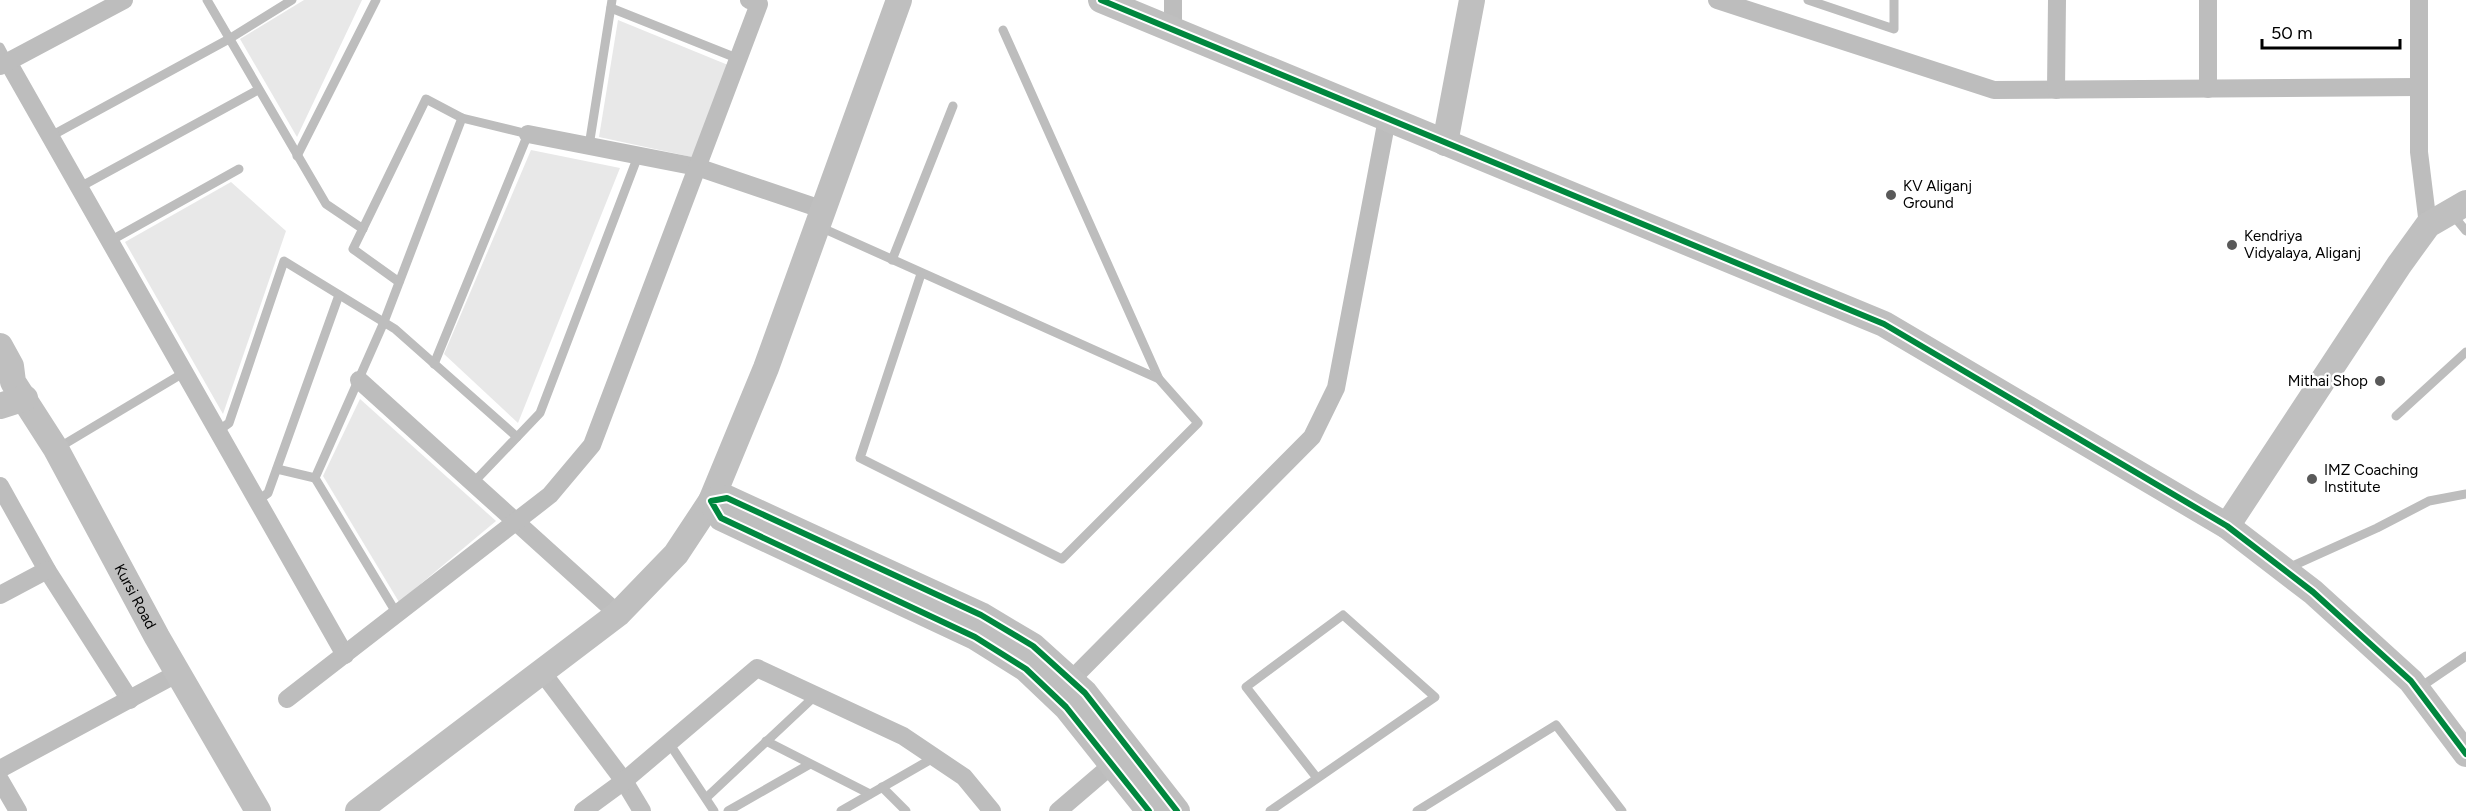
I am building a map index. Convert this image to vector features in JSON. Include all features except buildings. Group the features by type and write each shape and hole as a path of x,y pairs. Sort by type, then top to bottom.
{"street":[{"path":"124,0 3,58 51,136 345,655"},
{"path":"287,699 550,495 592,445 759,4 749,0"},
{"path":"358,811 618,614 676,554 711,501 766,368 900,0"},
{"path":"1101,0 1884,324 2227,526 2313,592 2417,689 2466,754"},
{"path":"1173,0 1173,30"},
{"path":"1445,143 1472,0"},
{"path":"1717,0 1994,90 2419,87"},
{"path":"2056,90 2057,0"},
{"path":"2208,0 2208,89"},
{"path":"2419,0 2418,152 2428,225"},
{"path":"1063,688 1312,437 1336,388 1388,119"},
{"path":"528,134 697,167 821,218"},
{"path":"2227,526 2399,265 2428,225 2461,215"},
{"name":"Kursi Road","path":"0,346 11,366 13,385 56,449 178,673 258,811"},
{"path":"359,380 618,614"},
{"path":"0,406 13,385"},
{"path":"0,486 47,570 129,700"},
{"path":"711,501 727,498 981,615 1033,646 1063,688 1085,693 1149,811"},
{"path":"0,595 47,570"},
{"path":"583,811 624,781 757,668 903,736 964,777 992,811"},
{"path":"542,672 624,781 642,811"},
{"path":"0,770 178,673"},
{"path":"1058,811 1121,757"},
{"path":"1121,757 1177,811"},
{"path":"0,780 18,811"}],"lane":[{"path":"207,0 326,204 363,229"},
{"path":"51,136 229,39 292,0"},
{"path":"297,156 376,0"},
{"path":"1808,0 1894,29 1894,0"},
{"path":"590,146 612,4 739,59"},
{"path":"921,274 860,458 1062,558 1198,423 1159,379 1003,30"},
{"path":"80,188 258,90"},
{"path":"399,282 353,249 426,99 462,118 528,134 434,364"},
{"path":"892,260 953,106"},
{"path":"315,478 384,322 462,118"},
{"path":"473,483 540,413 639,156"},
{"path":"110,241 239,169"},
{"path":"821,218 892,260 921,274 1159,379"},
{"path":"218,431 229,423 284,261 395,329 517,437"},
{"path":"257,501 268,493 339,295"},
{"path":"2396,416 2466,352"},
{"path":"56,449 184,372"},
{"path":"277,469 315,478 397,614"},
{"path":"2284,570 2377,528 2429,501 2466,494"},
{"path":"1270,811 1436,697 1343,615 1246,687 1317,778"},
{"path":"2417,689 2466,656"},
{"path":"706,798 816,695"},
{"path":"1416,811 1556,725 1622,811"},
{"path":"766,741 870,794"},
{"path":"669,743 714,811"},
{"path":"841,811 935,757"},
{"path":"728,811 810,764"},
{"path":"882,787 906,811"}],"shaded area":[{"path":"304,0 362,0 297,137 240,39"},
{"path":"618,20 728,65 692,157 599,137"},
{"path":"531,150 620,168 518,423 444,354"},
{"path":"231,182 286,231 223,414 125,242"},
{"path":"360,399 496,521 399,602 323,476"}],"cycle path":[{"path":"1101,0 1884,324 2227,526 2313,592 2411,681 2466,754"},
{"path":"1149,811 1066,707 1026,669 975,637 721,518 711,501 727,498 981,615 1033,646 1085,693 1177,811"}],"place":[{"name":"KV Aliganj Ground","path":"1891,195"},
{"name":"Kendriya Vidyalaya, Aliganj","path":"2232,245"},
{"name":"Mithai Shop","path":"2380,381"},
{"name":"IMZ Coaching Institute","path":"2312,479"}]}
